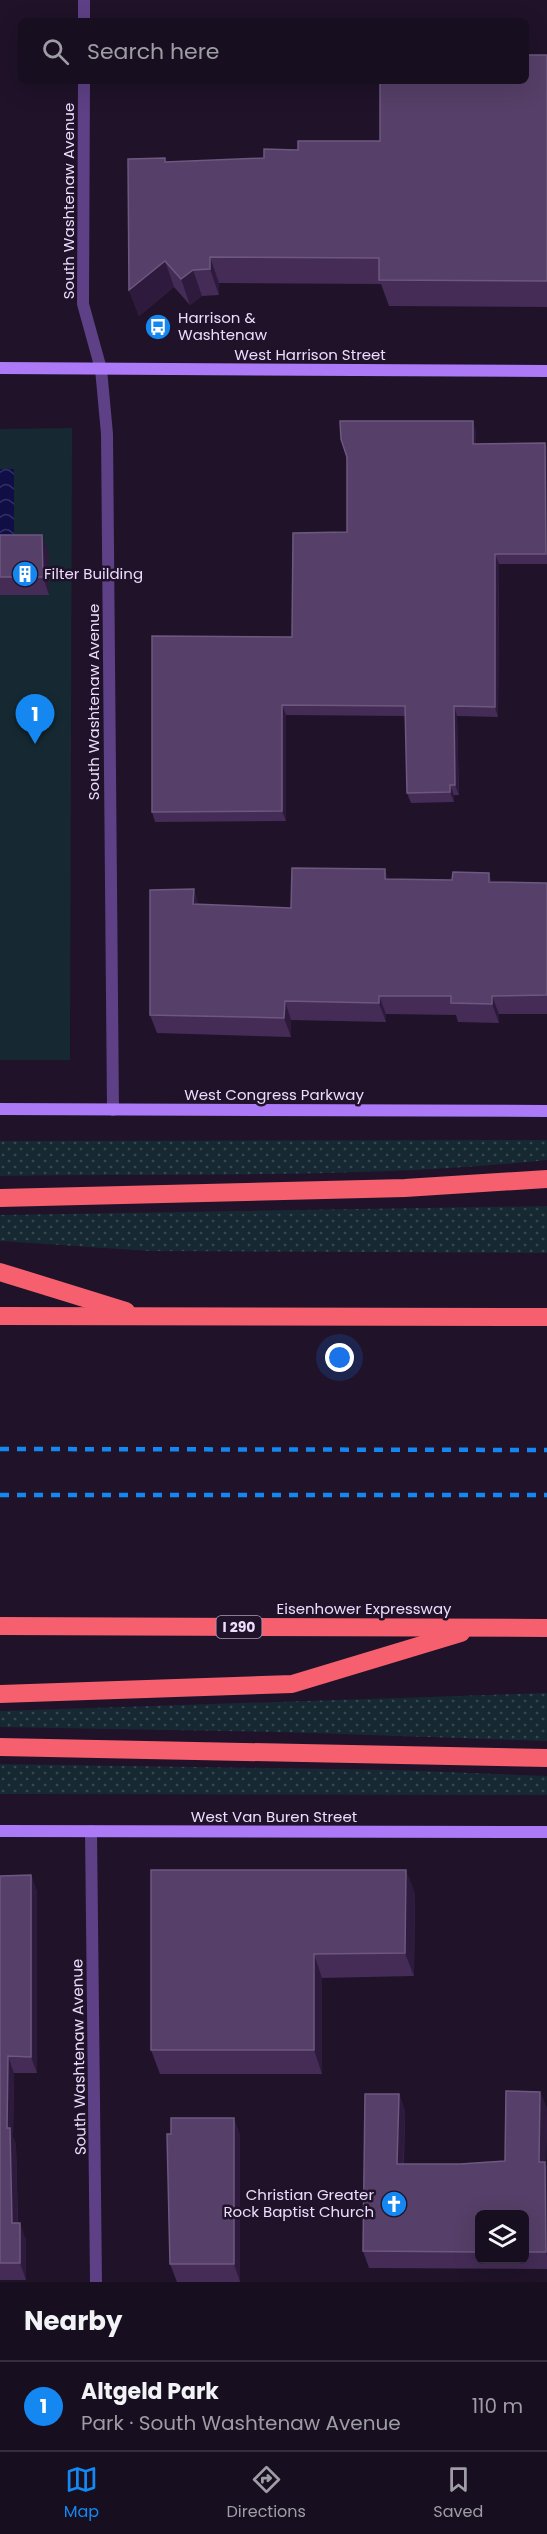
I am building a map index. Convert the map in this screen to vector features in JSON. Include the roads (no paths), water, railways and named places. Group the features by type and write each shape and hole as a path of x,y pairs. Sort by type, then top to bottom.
{"highway":[{"path":"0,1198 405,1188 547,1179"},
{"path":"0,1272 145,1317"},
{"path":"0,1317 547,1317"},
{"name":"Eisenhower Expressway","path":"0,1626 547,1628"},
{"path":"0,1694 292,1684 478,1628"},
{"path":"0,1747 547,1758"}],"street":[{"path":"84,0 84,18"},
{"name":"South Washtenaw Avenue","path":"84,84 83,304 101,369 107,434 113,1110"},
{"name":"West Harrison Street","path":"0,368 547,371"},
{"name":"West Congress Parkway","path":"0,1109 547,1112"},
{"name":"West Van Buren Street","path":"0,1831 547,1832"},
{"name":"South Washtenaw Avenue","path":"91,1832 96,2282"}],"water":[{"path":"0,469 14,469 14,548 0,548"}],"railway":[{"path":"0,1449 547,1450"},
{"path":"0,1495 547,1495"}],"place":[{"name":"Harrison & Washtenaw","path":"158,327"},
{"name":"Filter Building","path":"25,574"},
{"name":"Altgeld Park","path":"35,744"},
{"name":"Christian Greater Rock Baptist Church","path":"394,2204"}]}
